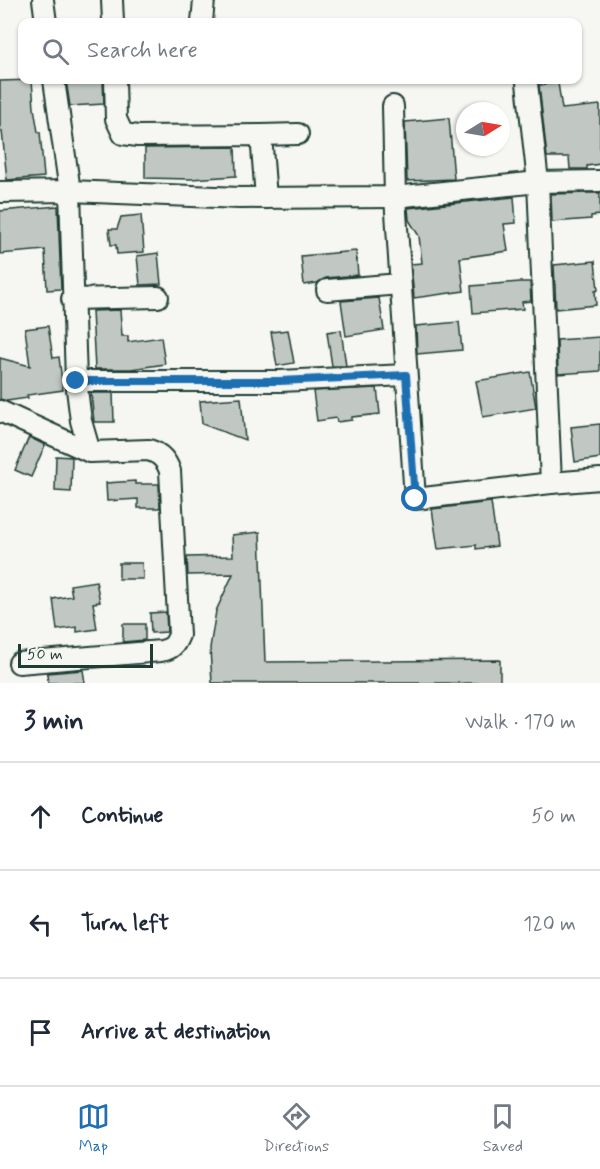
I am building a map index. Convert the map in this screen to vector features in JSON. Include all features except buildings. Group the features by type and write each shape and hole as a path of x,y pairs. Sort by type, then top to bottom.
{"street":[{"path":"43,0 45,18"},
{"path":"112,0 113,18"},
{"path":"202,18 204,0"},
{"path":"55,84 70,191 76,381 81,421 90,452"},
{"path":"115,84 116,119 123,134 138,136 298,134"},
{"path":"527,84 538,182 551,483"},
{"path":"393,106 395,197 415,499 600,479"},
{"path":"261,135 266,198"},
{"path":"0,192 70,191 266,198 395,197 538,182 600,181"},
{"path":"327,290 400,284"},
{"path":"72,299 158,297"},
{"path":"76,381 280,381 406,375"},
{"path":"0,411 90,452 149,450 158,453 166,461 170,471 179,635 176,644 171,649 161,651 19,663"}],"route":[{"path":"76,381 280,381 406,375 415,499"}]}
